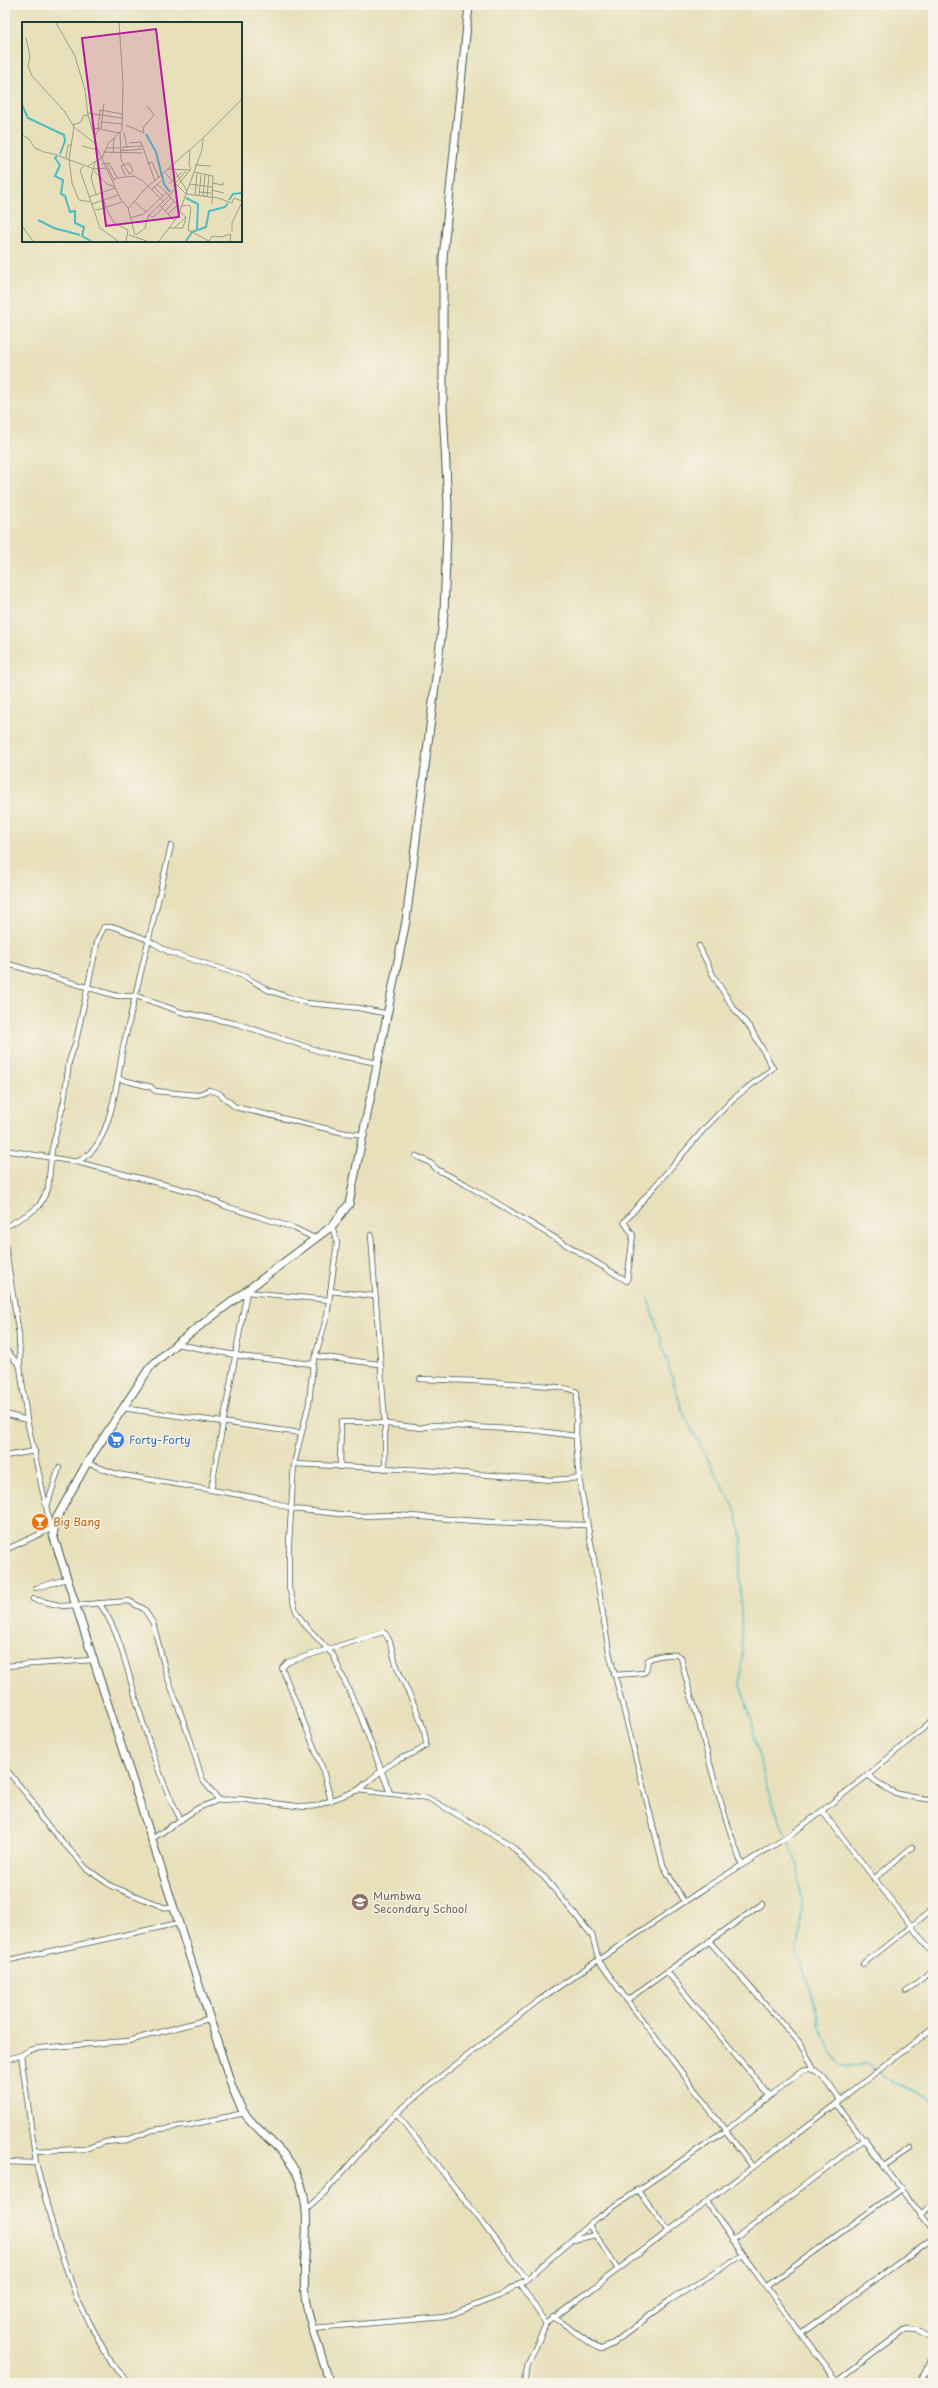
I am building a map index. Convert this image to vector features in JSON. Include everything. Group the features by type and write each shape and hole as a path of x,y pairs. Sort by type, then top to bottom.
{"street":[{"path":"52,1532 56,1519 87,1463 150,1367 176,1344 247,1291 314,1238 332,1226 349,1204 365,1134 406,921 444,613 448,505 443,409 443,258 469,5"},
{"path":"77,1162 92,1151 103,1133 119,1079 123,1047 136,996 147,940 171,846"},
{"path":"5,1227 30,1213 44,1198 50,1179 51,1157 64,1101 69,1062 76,1041 86,987 98,939 104,927 115,927 147,940 168,952 244,976 268,990 288,997 307,1002 359,1008 388,1014"},
{"path":"416,1156 429,1162 438,1170 465,1184 626,1281 633,1235 624,1222 705,1128 732,1100 773,1068 751,1028 732,1006 713,975 699,946"},
{"path":"5,963 117,996 136,996 181,1012 238,1024 287,1042 325,1053 379,1063"},
{"path":"119,1079 150,1087 156,1091 162,1090 197,1095 209,1090 219,1092 235,1107 345,1133 365,1134"},
{"path":"5,1150 77,1162 197,1193 225,1206 294,1228 314,1238"},
{"path":"332,1226 337,1243 327,1316 314,1364 309,1403 300,1433 294,1464 293,1509 288,1567 292,1602 305,1625 333,1656 360,1714 390,1793"},
{"path":"371,1235 379,1364 385,1423 385,1469"},
{"path":"5,1244 19,1335 20,1366 27,1420 52,1532 92,1660 179,1923 208,2019 232,2086 244,2113 288,2160 298,2178 307,2208 304,2266 305,2296 312,2328 329,2383"},
{"path":"247,1291 329,1300"},
{"path":"211,1490 247,1291"},
{"path":"330,1291 374,1296"},
{"path":"176,1344 235,1355 314,1364"},
{"path":"5,1349 20,1366"},
{"path":"316,1356 379,1364"},
{"path":"420,1379 526,1383 575,1389 578,1394 576,1436 578,1478 614,1675 663,1865 684,1902"},
{"path":"122,1408 224,1421 300,1433"},
{"path":"5,1414 27,1420"},
{"path":"340,1467 341,1422 385,1423 421,1428 433,1424 532,1430 576,1436"},
{"path":"5,1456 35,1451"},
{"path":"87,1463 117,1474 264,1499 293,1509 358,1516 396,1515 490,1522 587,1525"},
{"path":"294,1464 552,1480 578,1478"},
{"path":"47,1507 59,1468"},
{"path":"5,1550 52,1532"},
{"path":"36,1588 66,1579"},
{"path":"33,1598 63,1606 129,1600 137,1603 153,1623 166,1673 202,1779 219,1800"},
{"path":"99,1602 113,1623 155,1759 170,1800 181,1820"},
{"path":"152,1839 208,1803 219,1800 239,1799 305,1807 316,1806 331,1801 358,1790 381,1771 397,1761 420,1751 426,1745 420,1723 396,1663 389,1640 386,1634 381,1632 288,1662 282,1668 322,1767 331,1801"},
{"path":"614,1675 643,1673 646,1671 648,1660 656,1657 677,1655 680,1657 716,1788 742,1865"},
{"path":"5,1666 92,1660"},
{"path":"307,2208 325,2192 396,2112 539,2000 599,1961 684,1902 792,1834 868,1775 933,1720"},
{"path":"5,1768 32,1801 41,1818 86,1868 112,1886 166,1908 174,1908"},
{"path":"868,1775 880,1786 898,1795 933,1800"},
{"path":"358,1790 390,1793 405,1797 426,1797 511,1846 530,1866 544,1877 592,1935 599,1961 627,2000 725,2131 754,2167"},
{"path":"822,1811 933,1954"},
{"path":"874,1878 912,1847"},
{"path":"627,2000 668,1973 709,1941 762,1904"},
{"path":"863,1964 933,1909"},
{"path":"5,1960 179,1923"},
{"path":"709,1941 799,2042 815,2070 820,2073 864,2139 900,2189 933,2230"},
{"path":"906,1991 933,1970"},
{"path":"668,1973 770,2096"},
{"path":"5,2060 21,2055 30,2050 40,2048 128,2041 208,2019"},
{"path":"524,2383 528,2364 546,2324 553,2317 754,2167 933,2028"},
{"path":"21,2055 36,2163 56,2239 78,2300 111,2363 130,2383"},
{"path":"312,2328 445,2317 499,2296 527,2279 589,2225 637,2189 725,2131 803,2070 815,2070"},
{"path":"396,2112 527,2279"},
{"path":"34,2152 85,2149 104,2142 128,2140 153,2130 190,2125 244,2113"},
{"path":"732,2241 864,2139"},
{"path":"884,2166 910,2148"},
{"path":"5,2162 36,2163"},
{"path":"637,2189 669,2231"},
{"path":"766,2286 900,2189"},
{"path":"707,2202 732,2241 838,2382 906,2329 916,2330 933,2340"},
{"path":"921,2215 933,2205"},
{"path":"589,2225 618,2269"},
{"path":"568,2243 580,2237 595,2235"},
{"path":"802,2333 933,2238"},
{"path":"553,2317 564,2322 592,2345 602,2349 611,2345 669,2301 743,2255"},
{"path":"520,2283 546,2324"},
{"path":"918,2383 927,2370 933,2354"},
{"path":"927,2370 933,2378"}],"waterway":[{"path":"648,1299 683,1413 735,1509 742,1538 740,1569 742,1658 740,1684 752,1721 756,1746 768,1791 798,1866 802,1904 801,1930 797,1953 810,1988 820,2026 831,2053 841,2065 847,2067 867,2062 890,2081 933,2099"}],"place":[{"name":"Forty-Forty","path":"116,1440"},
{"name":"Big Bang","path":"40,1522"},
{"name":"Mumbwa Secondary School","path":"360,1902"}]}
